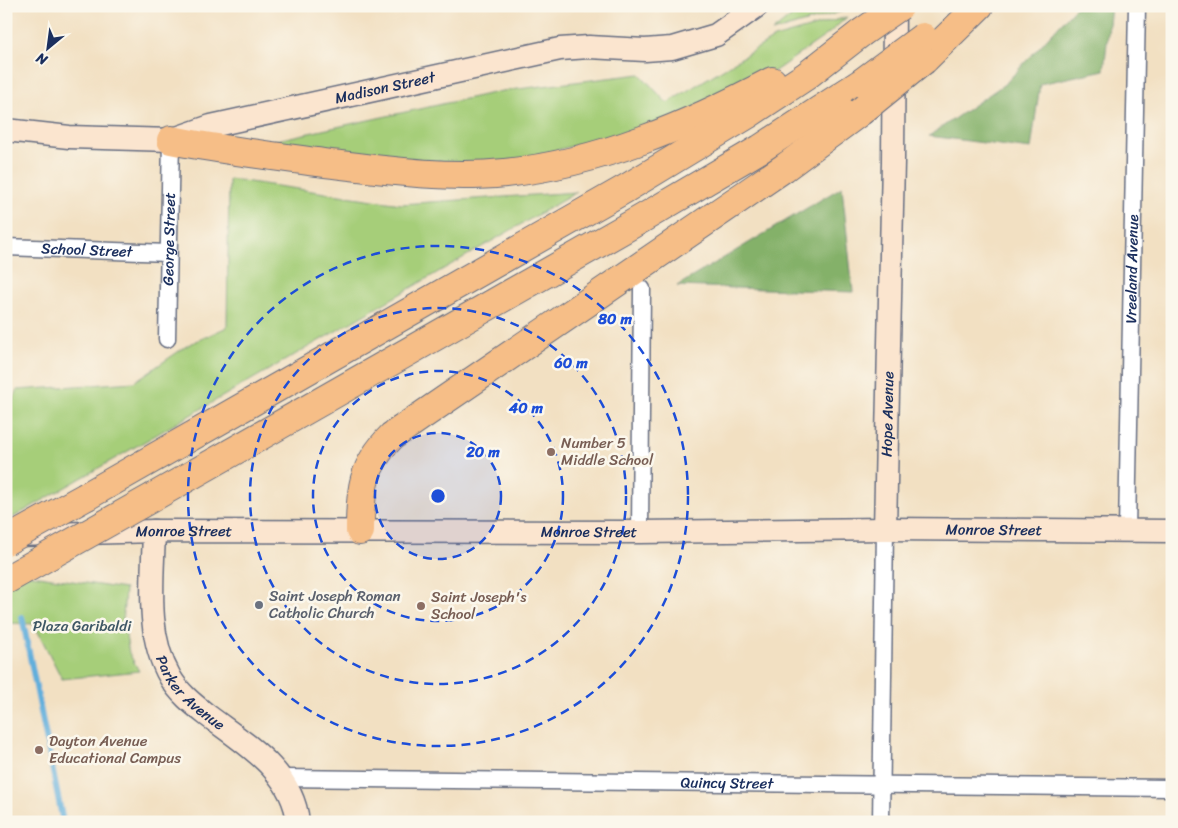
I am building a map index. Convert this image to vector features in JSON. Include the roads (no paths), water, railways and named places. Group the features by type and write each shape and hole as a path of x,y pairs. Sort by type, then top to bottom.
{"highway":[{"path":"6,541 625,190 748,115 806,76 900,6"},
{"path":"360,531 360,504 368,467 379,449 392,436 784,168 860,112 962,6"},
{"path":"6,580 643,218 760,149 861,83 923,48 979,6"},
{"path":"171,140 213,149 426,174 466,175 505,173 545,167 623,147 684,123 750,92 862,33"}],"street":[{"name":"Madison Street","path":"6,130 69,137 171,140 211,126 560,49 589,47 645,50 672,48 716,35 757,6"},
{"name":"Hope Avenue","path":"881,822 894,6"},
{"name":"Vreeland Avenue","path":"1127,530 1137,6"},
{"name":"George Street","path":"167,339 171,140"},
{"name":"School Street","path":"6,247 168,253"},
{"path":"640,532 642,289"},
{"name":"Monroe Street","path":"6,535 154,531 640,532 885,529 1172,531"},
{"name":"Parker Avenue","path":"154,531 153,623 156,642 170,678 182,694 268,763 282,778 291,797 298,822"},
{"name":"Quincy Street","path":"282,778 1172,788"}],"waterway":[{"path":"22,617 63,822"}],"place":[{"name":"Number 5 Middle School","path":"551,452"},
{"name":"Saint Joseph Roman Catholic Church","path":"259,605"},
{"name":"Saint Joseph's School","path":"421,606"},
{"name":"Dayton Avenue Educational Campus","path":"39,750"}],"park label":[{"name":"Plaza Garibaldi","path":"82,626"}]}
